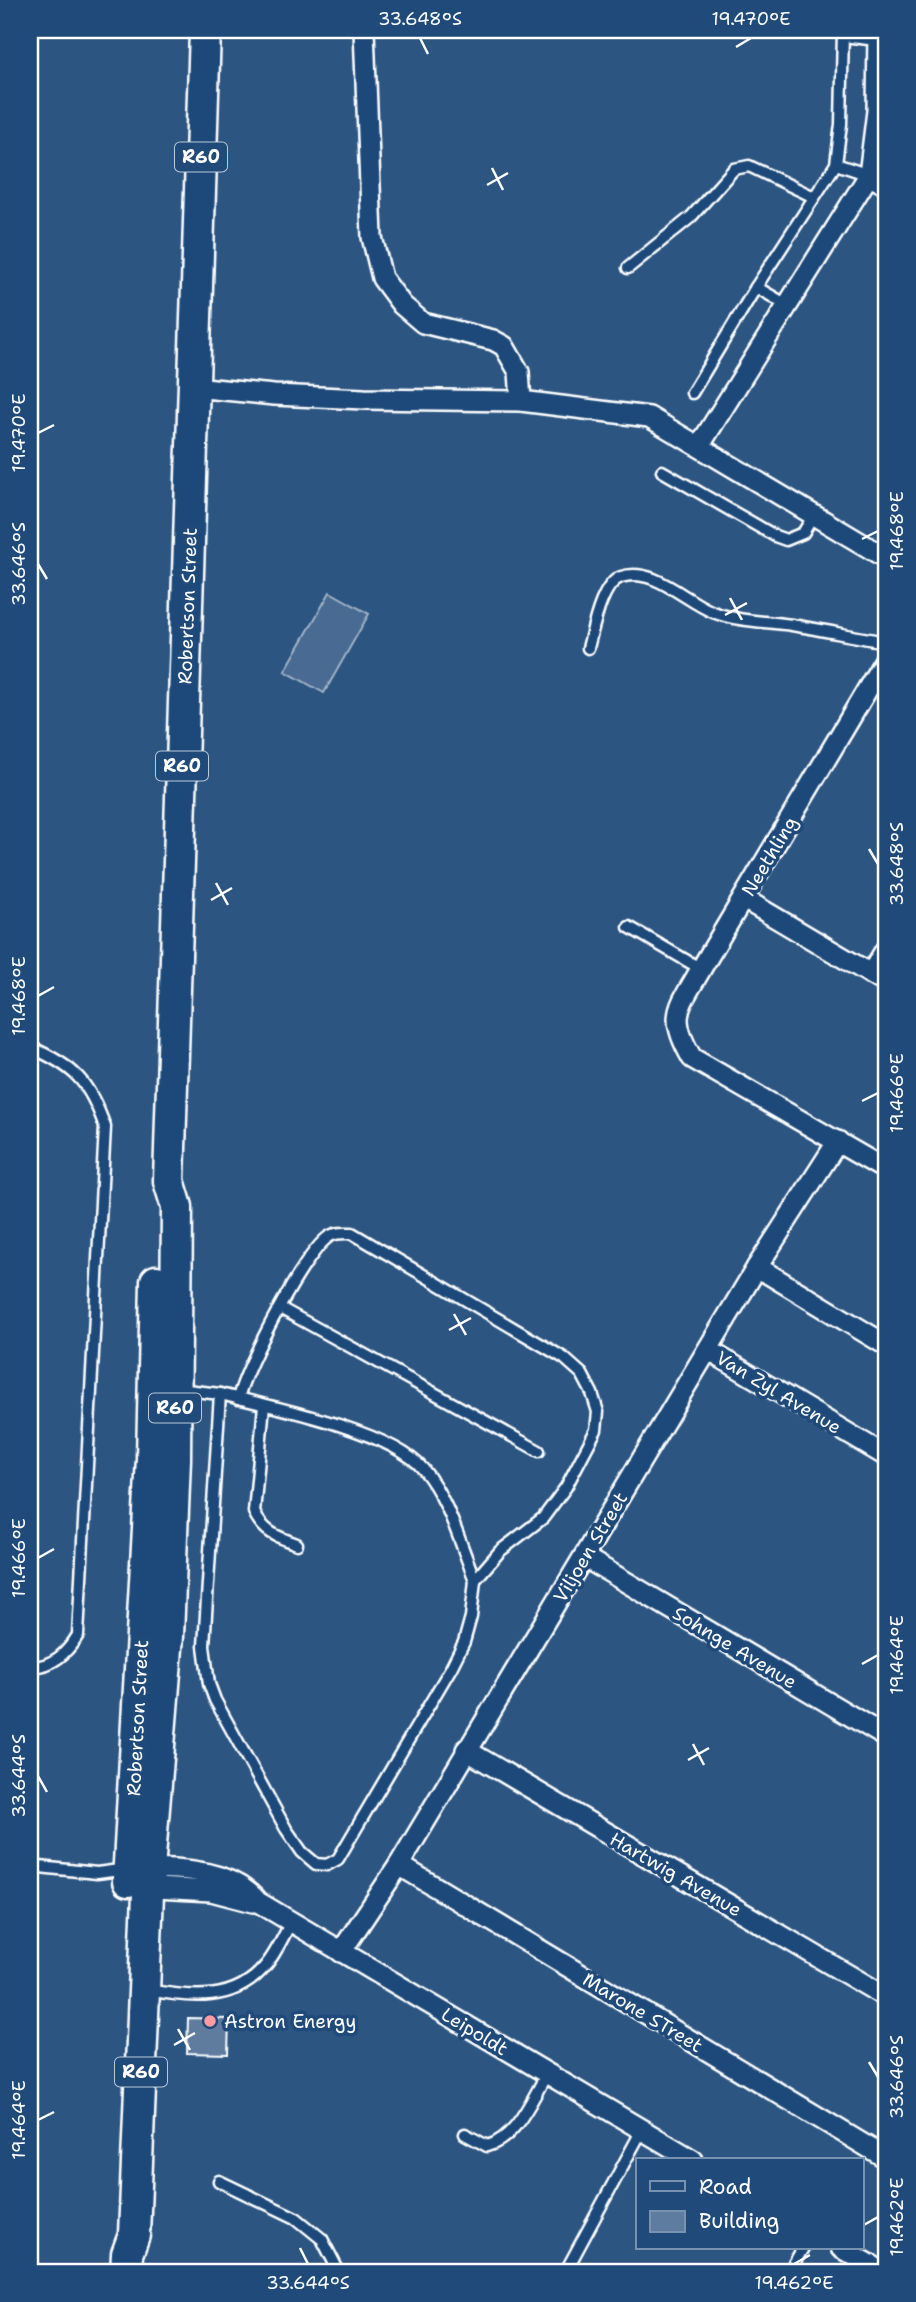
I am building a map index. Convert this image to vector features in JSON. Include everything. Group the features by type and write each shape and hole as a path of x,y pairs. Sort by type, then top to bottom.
{"main road":[{"name":"Robertson Street","path":"127,2263 119,2237 118,2218 138,1878 167,1636 164,1388 177,1207 169,1181 205,30"},
{"name":"Robertson Street","path":"127,2263 134,2235 144,1989 138,1878"}],"street":[{"path":"364,30 372,237 382,278 402,305 423,323 475,338 493,340 504,346 519,372 521,401"},
{"path":"700,445 869,175 877,111 878,35"},
{"path":"869,175 886,185"},
{"path":"194,387 339,398 521,401 649,417 886,558"},
{"name":"Neethling","path":"838,1140 692,1058 678,1032 676,1017 701,969 886,658"},
{"path":"744,900 879,978 886,949"},
{"path":"838,1140 886,1170"},
{"name":"Viljoen Street","path":"341,1952 399,1865 757,1267 838,1140"},
{"path":"757,1267 886,1345"},
{"name":"Van Zyl Avenue","path":"708,1350 886,1456"},
{"name":"Sohnge Avenue","path":"584,1557 886,1737"},
{"name":"Hartwig Avenue","path":"466,1750 886,1997"},
{"name":"Marone STreet","path":"399,1865 886,2158"},
{"name":"Leipoldt","path":"138,1878 211,1891 246,1902 258,1902 690,2158"},
{"path":"844,2250 883,2272"}],"lane":[{"path":"692,393 756,287 836,164 841,124 843,33 878,35"},
{"path":"836,164 869,175"},
{"path":"628,268 691,217 734,169 741,166 749,166 814,197"},
{"path":"756,287 787,305"},
{"path":"662,471 786,540 803,533 814,515"},
{"path":"588,648 599,607 608,589 617,578 630,575 646,576 711,611 731,617 886,642"},
{"path":"629,927 701,969"},
{"path":"30,1047 67,1065 86,1087 97,1105 105,1127 78,1635 62,1657 44,1666 30,1667"},
{"path":"238,1399 248,1367 280,1308 309,1258 331,1235 352,1233 564,1358 582,1374 592,1393 598,1412 596,1430 566,1487 543,1518 500,1551 475,1580"},
{"path":"280,1308 539,1451"},
{"path":"164,1388 220,1394 264,1405 369,1435 401,1450 422,1467 437,1489 475,1580 471,1617 464,1642 451,1668 338,1859 327,1865 316,1864 302,1852 286,1829 215,1700 209,1684 204,1646 220,1394"},
{"path":"264,1405 254,1512 260,1524 270,1534 297,1544"},
{"path":"30,1866 138,1878"},
{"path":"97,1873 138,1878"},
{"path":"144,1989 179,1996 222,1995 256,1976 267,1964 291,1923"},
{"path":"465,2134 487,2146 500,2143 511,2131 547,2074"},
{"path":"568,2267 642,2130"},
{"path":"219,2181 296,2218 322,2239 339,2272"},
{"path":"789,2272 802,2250"}],"shaded area":[{"path":"330,592 369,614 324,693 285,671"}],"building":[{"path":"188,2018 229,2019 228,2054 187,2053"}],"place":[{"name":"Astron Energy","path":"210,2021"}]}
